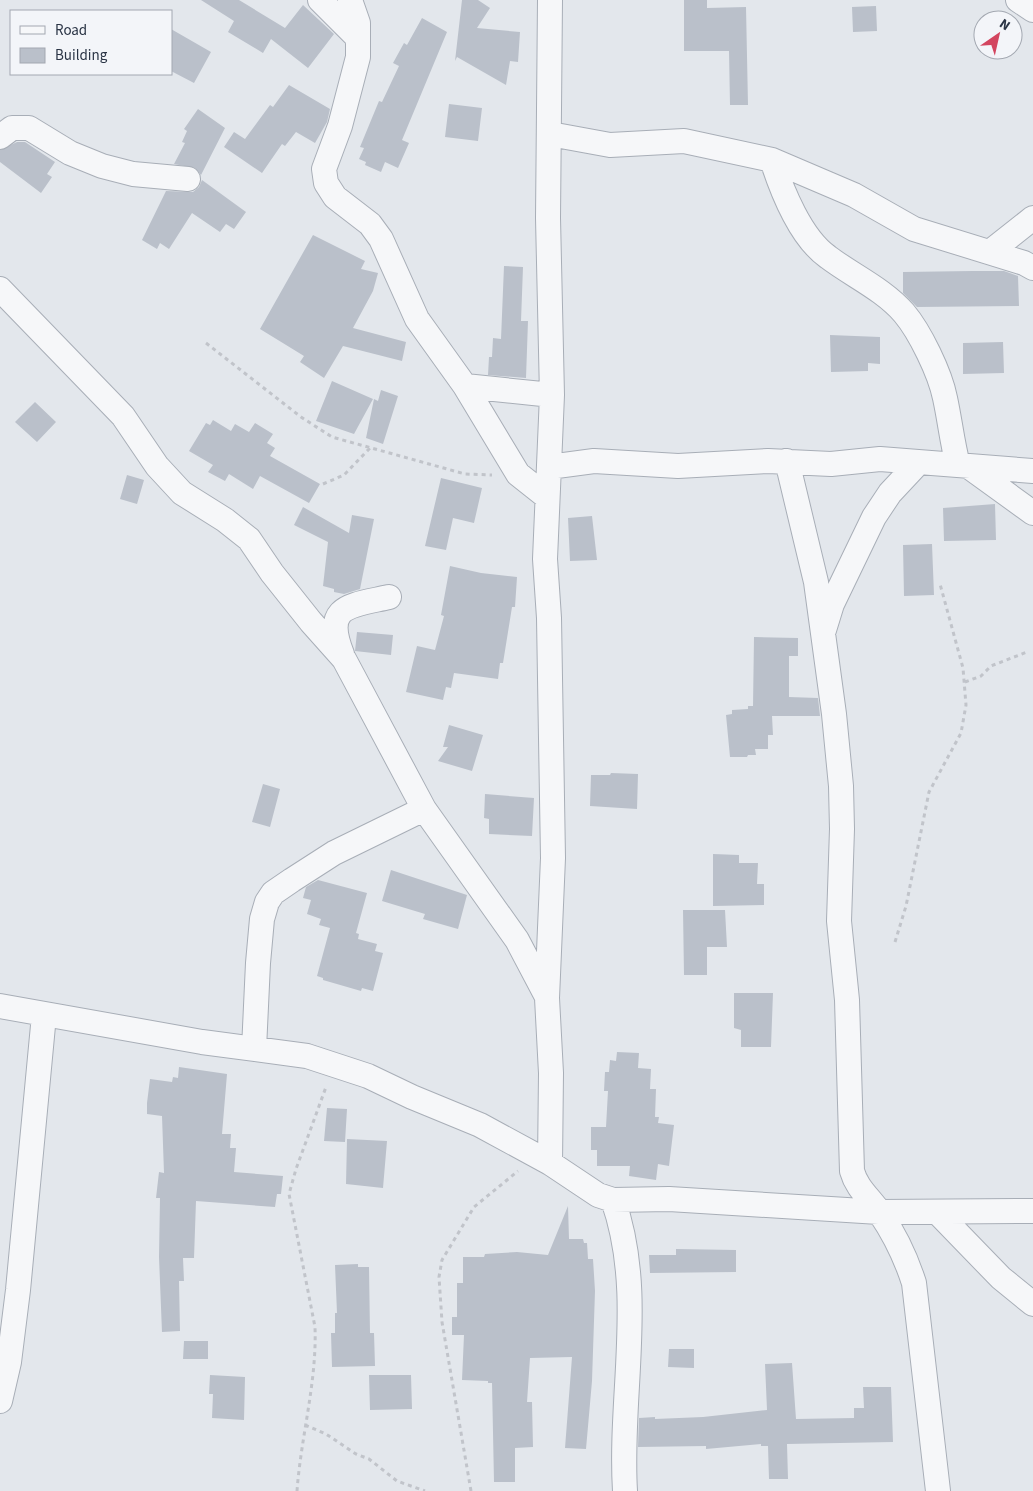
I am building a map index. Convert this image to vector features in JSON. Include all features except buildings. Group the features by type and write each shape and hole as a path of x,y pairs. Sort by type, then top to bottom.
{"street":[{"path":"320,0 358,38"},
{"path":"350,0 356,14 358,57 340,126 324,169 326,183 335,197 370,224 381,238 416,320 465,386 518,474 547,497"},
{"path":"1018,0 1033,10"},
{"path":"544,5 550,134 548,218 552,395 545,559 549,618 554,858 547,998 551,1073 545,1160"},
{"path":"0,137 12,128 29,128 70,153 102,166 133,174 188,178"},
{"path":"550,134 610,145 684,141 772,160 854,195 914,229 962,246 990,252 1033,268"},
{"path":"772,160 778,179 810,241 826,256 889,299 904,314 916,332 937,372 945,396 950,433 963,465 1033,513"},
{"path":"990,252 1033,218"},
{"path":"0,289 123,416 157,466 182,493 225,520 249,540 272,573 311,622 344,659"},
{"path":"465,386 552,395"},
{"path":"549,467 594,461 678,466 787,461 831,464 880,459 1033,471"},
{"path":"787,461 816,582 840,786 842,829 839,921 848,1000 852,1171 858,1186 880,1212 906,1256 914,1284 938,1491"},
{"path":"823,634 832,604 874,517 890,492 920,462"},
{"path":"388,597 354,605 339,615 335,623 334,635 344,659 424,808 517,940 547,998"},
{"path":"254,1049 258,963 262,918 266,902 273,893 334,853 424,808"},
{"path":"0,1006 44,1015 307,1056 368,1076 412,1097 480,1125 545,1160 598,1195 613,1200 669,1199 880,1212 1033,1211"},
{"path":"0,1401 9,1362 18,1290 44,1015"},
{"path":"613,1200 623,1228 627,1254 629,1294 622,1451 625,1491"},
{"path":"937,1212 1001,1278 1033,1304"}],"path":[{"path":"206,343 332,438 465,474 518,474"},
{"path":"323,484 344,475 370,448"},
{"path":"895,942 906,906 929,792 961,733 966,705 965,682 940,584"},
{"path":"965,682 981,676 996,664 1027,652"},
{"path":"297,1491 300,1454 313,1371 315,1327 289,1194 296,1169 334,1066"},
{"path":"471,1491 442,1322 439,1277 442,1260 474,1207 506,1180 545,1160"},
{"path":"305,1425 326,1434 356,1454 369,1459 397,1480 425,1491"}]}
